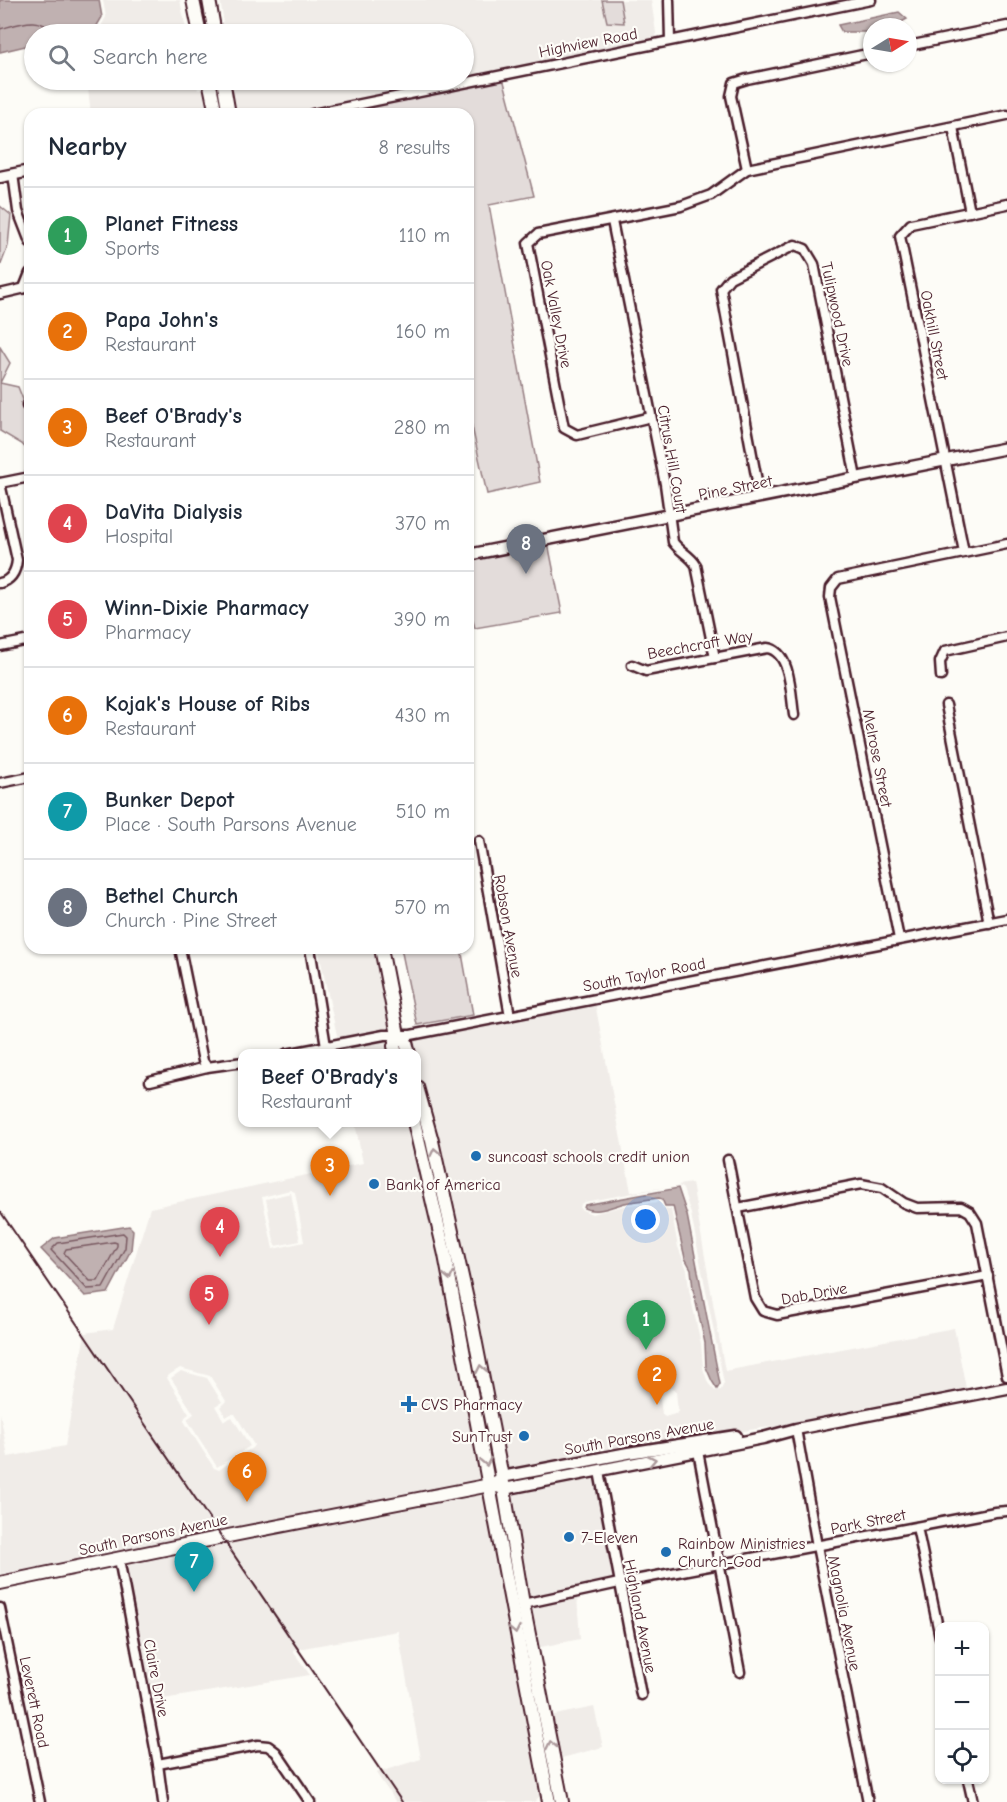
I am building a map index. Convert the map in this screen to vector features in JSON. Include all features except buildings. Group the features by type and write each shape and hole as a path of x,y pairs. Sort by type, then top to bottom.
{"main road":[{"path":"193,0 198,24"},
{"path":"209,0 213,24"},
{"path":"211,90 215,108"},
{"path":"225,90 228,108"},
{"path":"382,954 398,1035 395,1049"},
{"path":"398,1035 406,1042 408,1049"},
{"path":"421,1101 452,1230 503,1483 523,1604 562,1802"},
{"path":"415,1127 444,1247 549,1802"},
{"name":"South Parsons Avenue","path":"0,1583 490,1485"}],"street":[{"path":"669,0 670,40"},
{"name":"Highview Road","path":"474,81 871,0"},
{"path":"917,44 1007,26"},
{"path":"747,169 731,96 734,83 863,55"},
{"name":"Highview Road","path":"341,108 428,90"},
{"name":"Oak Valley Drive","path":"651,417 577,435 564,428 528,243 538,234 681,206 711,195 747,169 1007,115"},
{"path":"953,127 970,212"},
{"path":"0,177 24,172"},
{"path":"13,174 18,212 24,227"},
{"name":"Oakhill Street","path":"964,552 900,236 911,224 1007,204"},
{"name":"Citrus Hill Court","path":"612,221 670,515 673,542 676,547 692,558 696,565 714,658"},
{"name":"Tulipwood Drive","path":"760,497 721,289 730,278 795,245 805,249 814,264 856,478"},
{"path":"0,294 24,289"},
{"name":"Pine Street","path":"474,554 1007,448"},
{"path":"0,583 12,577 17,560 0,483 24,478"},
{"path":"964,552 1007,543"},
{"name":"Melrose Street","path":"899,939 830,597 834,583 838,579 964,552"},
{"path":"941,676 940,662 945,651 1007,637"},
{"path":"0,646 24,641"},
{"name":"Beechcraft Way","path":"632,665 646,671 767,648 775,649 782,656 786,668 794,715"},
{"path":"946,705 989,923"},
{"path":"0,783 24,778"},
{"name":"Robson Avenue","path":"479,841 510,1016"},
{"name":"South Taylor Road","path":"309,1049 384,1035 411,1035 1007,919"},
{"path":"181,954 202,1061 207,1068"},
{"path":"311,954 326,1046"},
{"path":"150,1081 238,1063"},
{"name":"Dab Drive","path":"728,1160 755,1298 763,1311 777,1315 988,1276"},
{"path":"738,1208 861,1184 882,1188 916,1208 961,1207 970,1212 977,1222 1007,1376"},
{"name":"South Parsons Avenue","path":"503,1483 596,1459 697,1447 1007,1388"},
{"name":"Magnolia Avenue","path":"796,1429 868,1802"},
{"path":"697,1447 740,1672"},
{"name":"South Parsons Avenue","path":"490,1485 598,1472 697,1447"},
{"name":"Highland Avenue","path":"598,1472 641,1695"},
{"name":"Park Street","path":"523,1604 619,1583 1007,1511"},
{"path":"917,1527 936,1622"},
{"name":"Claire Drive","path":"119,1559 164,1802"},
{"name":"Leverett Road","path":"0,1608 40,1802"},
{"path":"158,1764 258,1745 268,1746 276,1752 310,1802"},
{"path":"969,1784 973,1802"}],"shaded area":[{"path":"103,0 180,0 185,24 102,24 106,17"},
{"path":"220,0 651,0 657,39 474,76 474,24 222,24"},
{"path":"602,0 620,0 624,23 607,22"},
{"path":"503,78 534,196 489,205 540,482 487,494 474,436 474,108 361,108 446,90 474,90 474,84"},
{"path":"88,90 205,90 210,108 90,108"},
{"path":"230,90 410,90 323,108 233,108"},
{"path":"0,206 11,215 8,246 0,267"},
{"path":"0,347 10,363 0,383"},
{"path":"0,383 18,387 24,402 21,403 24,410 24,446 0,431"},
{"path":"548,543 562,613 475,628 474,558"},
{"path":"319,954 377,954 393,1031 338,1040"},
{"path":"402,954 462,954 473,1015 417,1025"},
{"path":"595,1003 631,1192 667,1187 584,1202 580,1209 592,1214 628,1205 659,1202 663,1208 671,1209 678,1247 687,1270 701,1344 703,1368 708,1383 715,1391 721,1390 724,1383 691,1214 683,1189 678,1185 692,1183 725,1371 954,1328 966,1388 795,1425 623,1450 505,1473 437,1140 421,1083 421,1049 412,1049 409,1039","holes":["671,1388 676,1391 678,1413 665,1417 662,1414 659,1392"]},
{"path":"392,1039 391,1049 340,1049 339,1047"},
{"path":"421,1119 448,1231 497,1474 493,1478 420,1127"},
{"path":"356,1127 411,1127 419,1156 485,1482 43,1570 29,1569 0,1574 0,1413 8,1457 65,1446 85,1333 113,1329 150,1208 363,1163","holes":["290,1190 295,1192 304,1242 273,1249 262,1197","180,1368 210,1376 226,1401 220,1407 226,1417 235,1414 254,1445 219,1470 214,1468 184,1421 189,1414 167,1378"]},
{"path":"291,1193 300,1241 275,1246 266,1199"},
{"path":"181,1371 207,1378 222,1402 215,1406 224,1421 232,1417 250,1446 217,1467 187,1419 194,1414 171,1378"},
{"path":"595,1476 614,1580 526,1599 509,1492"},
{"path":"486,1490 543,1793 534,1802 396,1802 376,1773 421,1759 398,1631 292,1650 310,1675 151,1701 124,1562"},
{"path":"577,1596 580,1639 536,1648 528,1607"},
{"path":"594,1707 603,1747 558,1759 550,1716"}],"water":[{"path":"0,0 99,0 102,17 98,24 24,24 24,46 0,52"},
{"path":"899,12 906,18 871,18"},
{"path":"863,20 863,32 842,32 838,25"},
{"path":"678,1188 687,1215 720,1384 717,1389 706,1367 705,1343 691,1269 685,1258 673,1206 665,1206 659,1198 624,1203 601,1210 584,1208 585,1205"},
{"path":"129,1226 133,1230 131,1250 108,1293 85,1296 41,1249 55,1238"}],"railway":[{"path":"0,1211 402,1802"}],"place":[{"name":"Bethel Church","path":"526,574"},
{"name":"suncoast schools credit union","path":"476,1156"},
{"name":"Bank of America","path":"374,1184"},
{"name":"Beef O'Brady's","path":"330,1196"},
{"name":"DaVita Dialysis","path":"220,1257"},
{"name":"Winn-Dixie Pharmacy","path":"209,1325"},
{"name":"Planet Fitness","path":"646,1350"},
{"name":"CVS Pharmacy","path":"409,1404"},
{"name":"Papa John's","path":"657,1405"},
{"name":"SunTrust","path":"524,1436"},
{"name":"Kojak's House of Ribs","path":"247,1502"},
{"name":"7-Eleven","path":"569,1537"},
{"name":"Rainbow Ministries Church-God","path":"666,1552"},
{"name":"Bunker Depot","path":"194,1592"}]}
